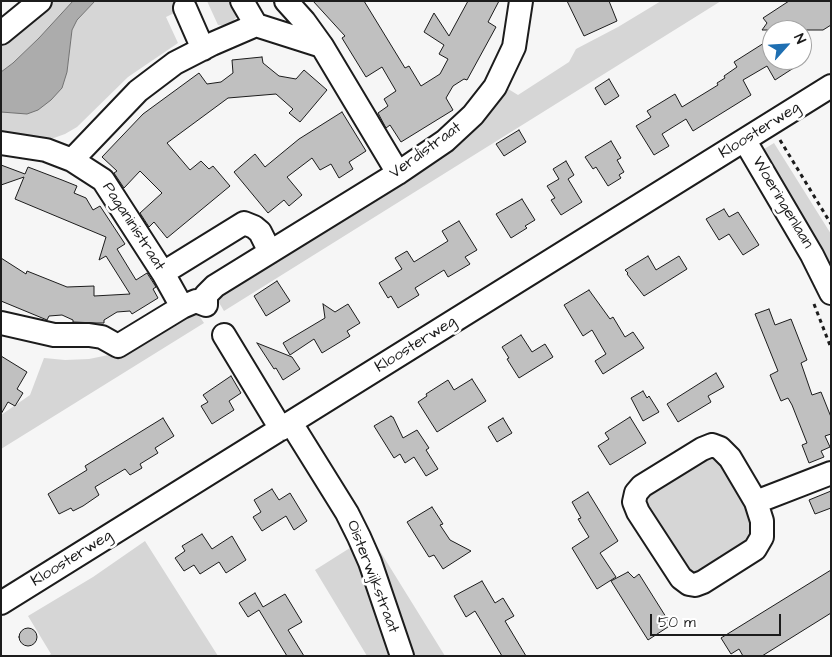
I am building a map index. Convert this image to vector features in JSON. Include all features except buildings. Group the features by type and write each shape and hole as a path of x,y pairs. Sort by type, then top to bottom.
{"street":[{"path":"1,33 40,1"},
{"path":"242,1 256,25"},
{"path":"286,1 304,21 322,46 398,173"},
{"name":"Verdistraat","path":"1,323 54,335 102,337 118,346 182,307 196,301 209,310 206,295 215,286 398,173 445,140 473,116 494,87 514,47 521,1"},
{"path":"184,8 203,49"},
{"path":"72,160 138,91 175,64 203,49 256,25 322,46"},
{"name":"Kloosterweg","path":"1,603 831,86"},
{"name":"Woeringenlaan","path":"745,141 812,255 831,293"},
{"name":"Paganinistraat","path":"1,143 46,150 72,160 103,180 164,273 182,307"},
{"path":"164,273 244,223 260,232 270,252"},
{"name":"Oisterwijkstraat","path":"224,335 347,513 370,562 402,656"},
{"path":"712,445 720,448 730,458 756,502 762,521 762,537 755,549 703,582 695,585 681,578 638,512 634,502 636,493 642,486 702,449 712,445"},
{"path":"756,502 831,472"}],"path":[{"path":"771,124 831,224"}],"shaded area":[{"path":"47,1 73,1 39,38 1,72 1,39"},
{"path":"73,1 95,1 77,20 72,30 67,72 62,88 38,110 27,114 1,112 1,72 39,38"},
{"path":"95,1 199,1 166,17 178,43 128,77 77,127 51,139 20,136 1,131 1,112 6,112 67,72 72,30 77,20"},
{"path":"207,1 237,1 240,13 229,26 218,25"},
{"path":"661,1 721,1 224,311 218,301 224,289 451,150 485,118 505,87 518,95 569,62 576,49"},
{"path":"774,143 831,234 831,269 761,151"},
{"path":"194,308 204,323 1,449 1,415 30,395 44,358 65,360 89,359 123,352"},
{"path":"701,456 717,456 748,505 754,538 699,575 687,573 644,508 644,496"},
{"path":"145,541 218,656 48,656 51,654 28,616 93,577"},
{"path":"375,543 445,656 411,656 372,545"},
{"path":"353,546 392,656 367,656 315,570"}]}
